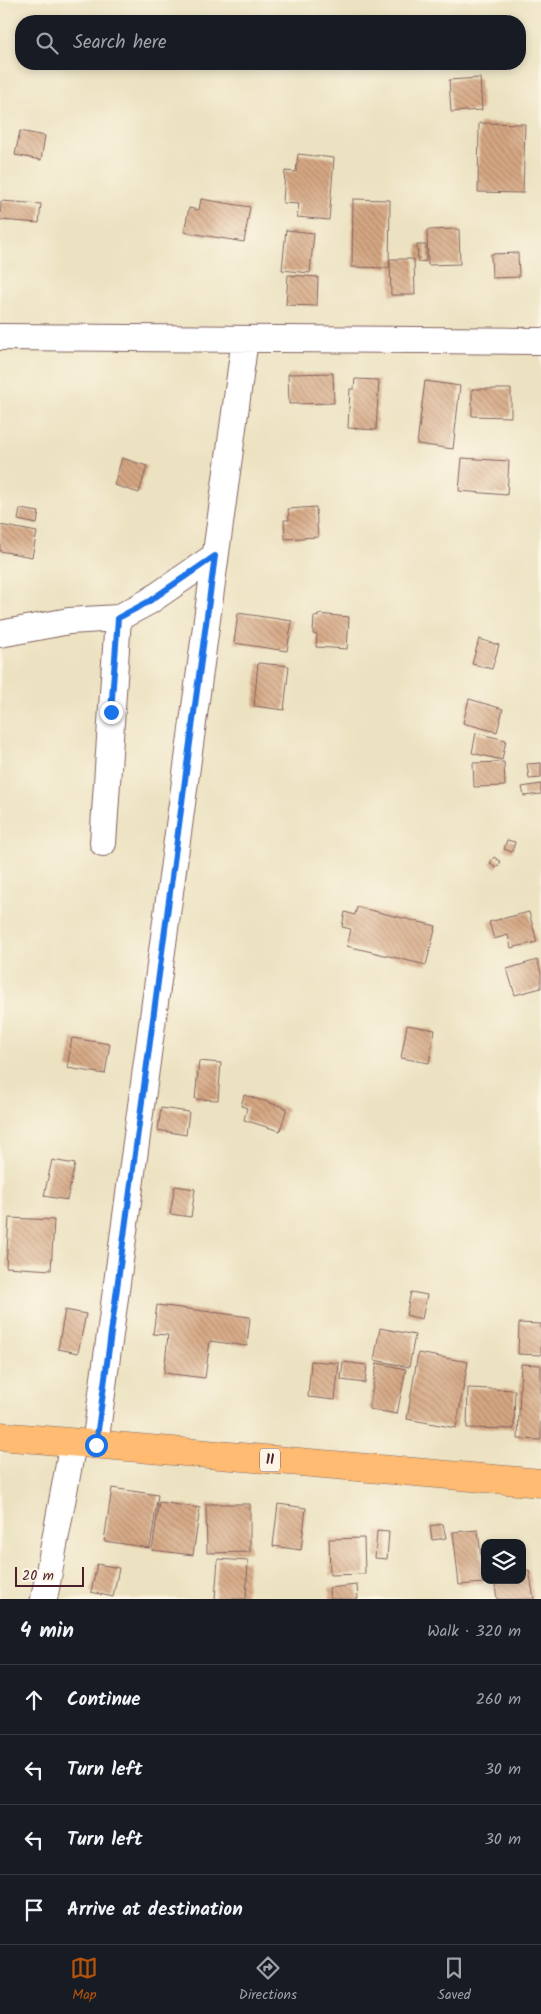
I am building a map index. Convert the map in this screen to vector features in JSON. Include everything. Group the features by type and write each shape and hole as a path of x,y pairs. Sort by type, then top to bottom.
{"highway":[{"name":"1I","path":"0,1436 541,1483"}],"street":[{"path":"0,337 541,341"},
{"path":"44,1599 84,1444 245,340"},
{"path":"0,634 69,621 118,618 148,602 215,556"},
{"path":"103,843 118,618"}],"building":[{"path":"480,78 482,110 451,112 449,80"},
{"path":"479,123 525,124 523,193 478,192"},
{"path":"20,131 45,136 41,160 15,155"},
{"path":"298,154 334,158 329,220 297,217 299,204 283,203 285,171 296,172"},
{"path":"201,199 250,207 244,242 184,232 189,208 199,210"},
{"path":"353,199 390,200 389,268 352,267"},
{"path":"1,201 41,204 39,223 0,220"},
{"path":"459,229 460,264 428,265 427,230"},
{"path":"286,230 314,233 310,273 282,270"},
{"path":"417,245 426,245 426,261 418,262"},
{"path":"518,253 519,277 492,278 491,254"},
{"path":"390,259 414,259 415,295 391,295"},
{"path":"288,275 318,277 317,306 286,305"},
{"path":"333,373 334,403 289,404 288,374"},
{"path":"355,379 379,380 376,430 348,428 350,389 354,389"},
{"path":"425,381 460,386 453,449 417,444"},
{"path":"472,389 511,389 511,417 472,416"},
{"path":"122,458 147,466 139,493 114,485"},
{"path":"462,458 509,461 507,495 459,491"},
{"path":"316,507 318,537 285,539 284,520 289,520 288,509"},
{"path":"20,509 39,512 37,524 18,520"},
{"path":"0,525 37,532 32,557 0,551"},
{"path":"238,613 292,621 287,651 234,643"},
{"path":"318,614 349,617 347,649 316,647 317,635 313,634 314,616 318,617"},
{"path":"479,639 499,645 492,669 472,664"},
{"path":"258,663 289,666 284,710 254,706"},
{"path":"469,699 503,709 497,732 463,723"},
{"path":"476,733 506,740 502,760 472,753"},
{"path":"504,762 505,786 474,787 473,763"},
{"path":"541,763 541,778 529,779 527,764"},
{"path":"541,784 541,794 524,796 522,787"},
{"path":"507,840 515,842 512,852 504,849"},
{"path":"494,857 501,862 496,868 490,863"},
{"path":"357,907 436,926 426,965 347,946 351,929 342,927 345,912 355,915"},
{"path":"529,912 537,942 511,948 508,935 494,939 489,922"},
{"path":"537,960 541,972 541,988 515,995 507,969"},
{"path":"407,1025 435,1030 429,1063 401,1058"},
{"path":"72,1038 110,1044 105,1074 67,1068"},
{"path":"199,1061 221,1063 218,1100 195,1099"},
{"path":"244,1095 287,1108 280,1131 244,1120 247,1108 241,1106"},
{"path":"161,1108 189,1112 186,1135 158,1130"},
{"path":"52,1160 75,1164 67,1200 44,1196"},
{"path":"175,1186 195,1189 191,1217 170,1214"},
{"path":"9,1218 54,1220 51,1270 6,1267"},
{"path":"411,1292 427,1295 422,1319 406,1315"},
{"path":"157,1305 250,1317 247,1346 210,1341 205,1378 164,1373 168,1335 153,1334"},
{"path":"65,1310 86,1314 78,1353 58,1349"},
{"path":"519,1323 541,1324 541,1355 518,1354"},
{"path":"380,1328 415,1335 409,1367 374,1360"},
{"path":"418,1353 468,1362 456,1428 407,1419"},
{"path":"311,1361 339,1363 335,1400 308,1397"},
{"path":"343,1362 367,1365 365,1383 341,1380"},
{"path":"377,1363 406,1369 397,1414 369,1409"},
{"path":"521,1364 541,1365 541,1440 518,1439"},
{"path":"468,1388 515,1390 514,1429 467,1428"},
{"path":"112,1488 158,1495 150,1548 104,1541"},
{"path":"159,1502 200,1508 193,1555 152,1550"},
{"path":"206,1504 250,1504 250,1552 207,1553"},
{"path":"278,1504 306,1508 301,1550 273,1546"},
{"path":"443,1524 446,1538 432,1540 430,1526"},
{"path":"478,1530 481,1556 481,1583 459,1585 453,1532"},
{"path":"377,1531 389,1532 387,1559 375,1558"},
{"path":"364,1538 365,1574 330,1575 329,1539"},
{"path":"218,1559 248,1561 246,1599 215,1599"},
{"path":"97,1564 119,1568 113,1597 91,1592"},
{"path":"526,1570 529,1570 534,1599 497,1599 495,1584 526,1584"},
{"path":"357,1585 358,1599 330,1599 329,1588"}],"route":[{"path":"96,1445 215,556 148,602 118,618 111,712"}]}
